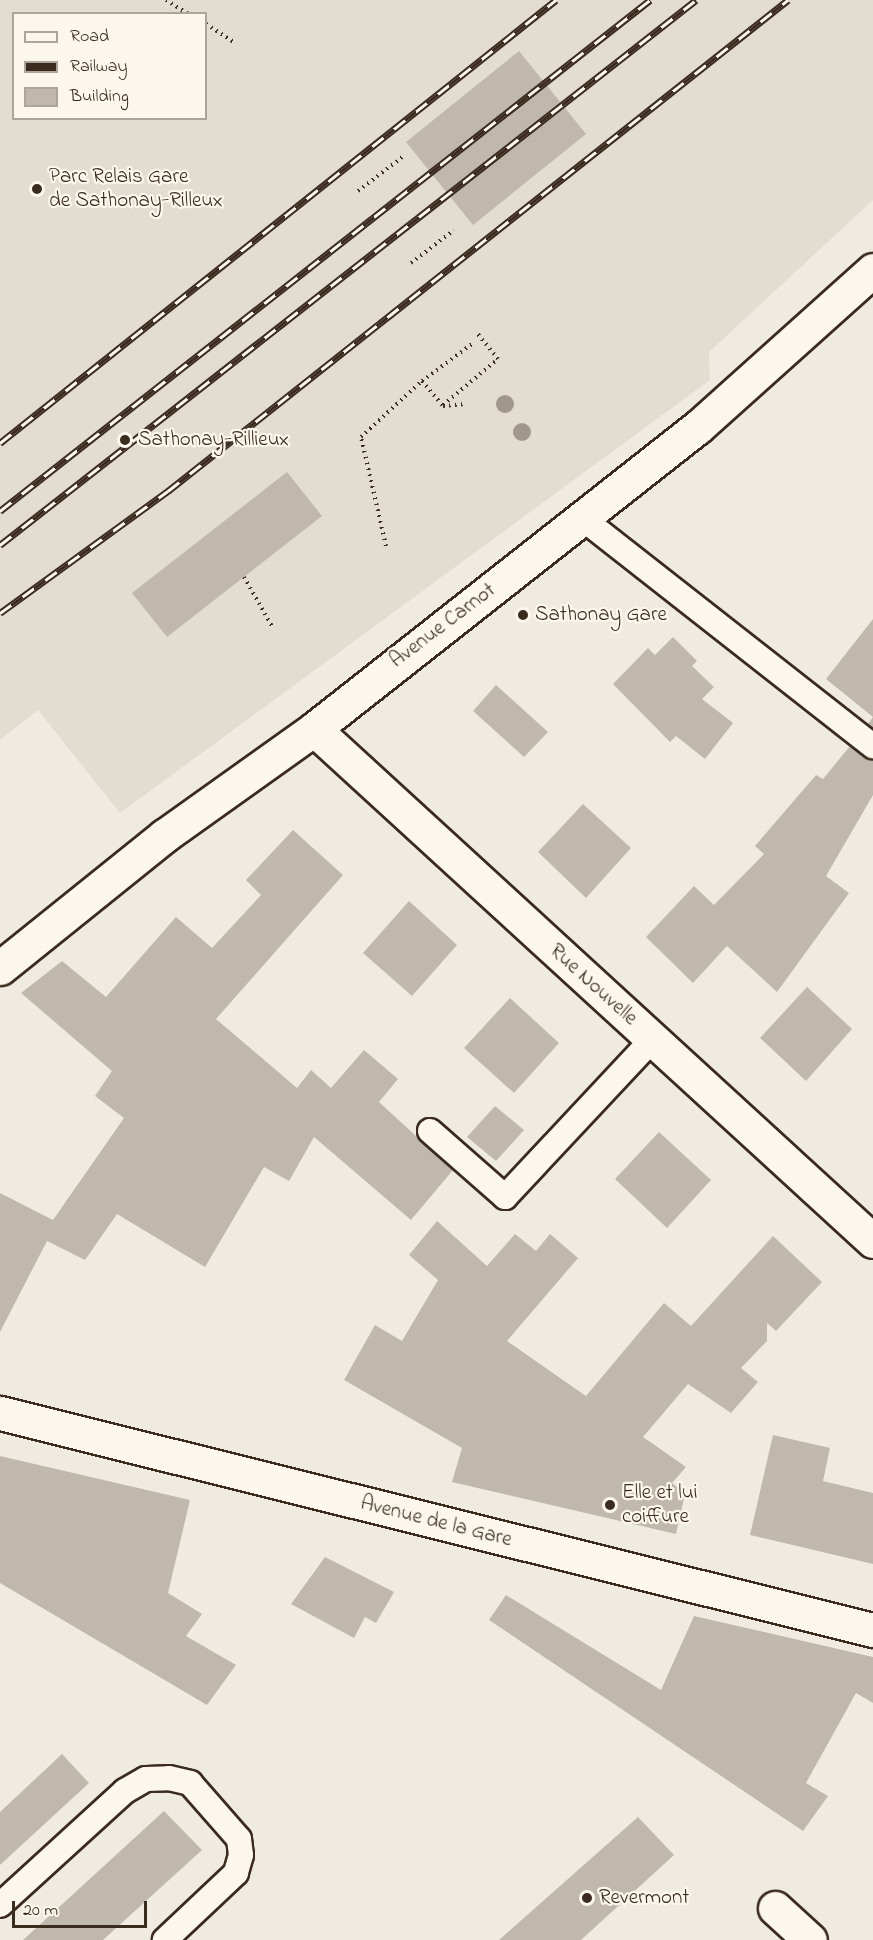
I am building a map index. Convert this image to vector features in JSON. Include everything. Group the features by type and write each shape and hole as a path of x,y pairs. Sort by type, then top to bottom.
{"street":[{"name":"Avenue Carnot","path":"0,968 164,836 314,729 698,427 873,270"},
{"name":"Rue Nouvelle","path":"314,729 873,1241"},
{"name":"Avenue de la Gare","path":"0,1413 873,1630"},
{"path":"775,1908 810,1940"}],"lane":[{"path":"582,518 873,746"},
{"path":"430,1131 505,1197 653,1039"},
{"path":"0,1905 125,1791 146,1779 169,1778 190,1783 239,1839 241,1855 236,1873 165,1940"}],"path":[{"path":"166,0 185,12"},
{"path":"207,25 234,42"},
{"path":"358,190 405,155"},
{"path":"411,262 454,230"},
{"path":"442,406 498,359 478,334"},
{"path":"386,546 362,437 422,381 472,344"},
{"path":"422,381 442,406"},
{"path":"442,406 465,404"},
{"path":"244,577 272,626"}],"shaded area":[{"path":"0,0 873,0 873,200 709,352 710,380 120,813 38,710 0,740"}],"building":[{"path":"519,51 586,134 473,225 406,142"},
{"name":"Sathonay-Rillieux","path":"287,472 322,516 167,637 132,593"},
{"path":"873,619 873,717 826,679"},
{"path":"673,637 697,661 692,666 714,687 702,699 733,723 705,759 676,736 670,742 613,684 648,648 655,655"},
{"path":"496,685 548,732 524,757 473,711"},
{"path":"873,717 873,728 868,724"},
{"path":"850,746 873,760 873,795 826,876 849,893 777,992 727,946 693,983 646,937 694,886 714,905 764,854 755,846 816,775 823,779"},
{"path":"583,804 631,848 586,898 538,852"},
{"path":"293,830 343,875 216,1019 297,1088 311,1070 331,1088 364,1050 398,1079 379,1102 453,1170 411,1220 314,1137 289,1181 264,1167 205,1267 117,1214 85,1260 47,1241 0,1332 0,1193 53,1220 124,1118 95,1096 112,1071 21,993 62,961 106,997 176,917 212,948 261,895 246,880"},
{"path":"409,901 457,945 412,996 363,953"},
{"path":"807,987 852,1029 806,1081 760,1038"},
{"path":"510,998 559,1043 514,1093 464,1048"},
{"path":"495,1106 524,1130 496,1161 467,1137"},
{"path":"659,1132 711,1180 667,1228 615,1179"},
{"path":"437,1221 487,1266 515,1234 536,1251 550,1234 578,1258 507,1341 586,1396 664,1303 691,1326 773,1236 822,1282 776,1331 767,1323 767,1341 741,1368 758,1382 731,1413 688,1384 643,1437 686,1467 672,1483 683,1492 684,1498 676,1534 452,1482 462,1448 344,1380 375,1325 402,1341 438,1280 409,1255"},
{"path":"773,1435 830,1448 823,1481 873,1493 873,1564 750,1535"},
{"path":"0,1456 190,1500 168,1593 202,1614 186,1636 236,1665 207,1705 0,1583"},
{"path":"325,1557 394,1592 376,1623 365,1617 354,1638 291,1604"},
{"path":"506,1595 661,1690 694,1616 873,1657 873,1703 856,1693 806,1783 828,1796 803,1831 489,1620"},
{"path":"62,1754 89,1783 0,1865 0,1812"},
{"path":"164,1811 202,1850 103,1940 23,1940"},
{"name":"Revermont","path":"638,1817 674,1855 581,1940 499,1940"}],"railway":[{"path":"0,443 556,0"},
{"path":"0,511 650,0"},
{"path":"0,545 696,0"},
{"path":"0,613 168,491 788,0"}],"place":[{"name":"Parc Relais Gare de Sathonay-Rilleux","path":"37,189"},
{"name":"Sathonay-Rillieux","path":"125,440"},
{"name":"Sathonay Gare","path":"523,615"},
{"name":"Elle et lui coiffure","path":"610,1505"},
{"name":"Revermont","path":"587,1898"}]}
